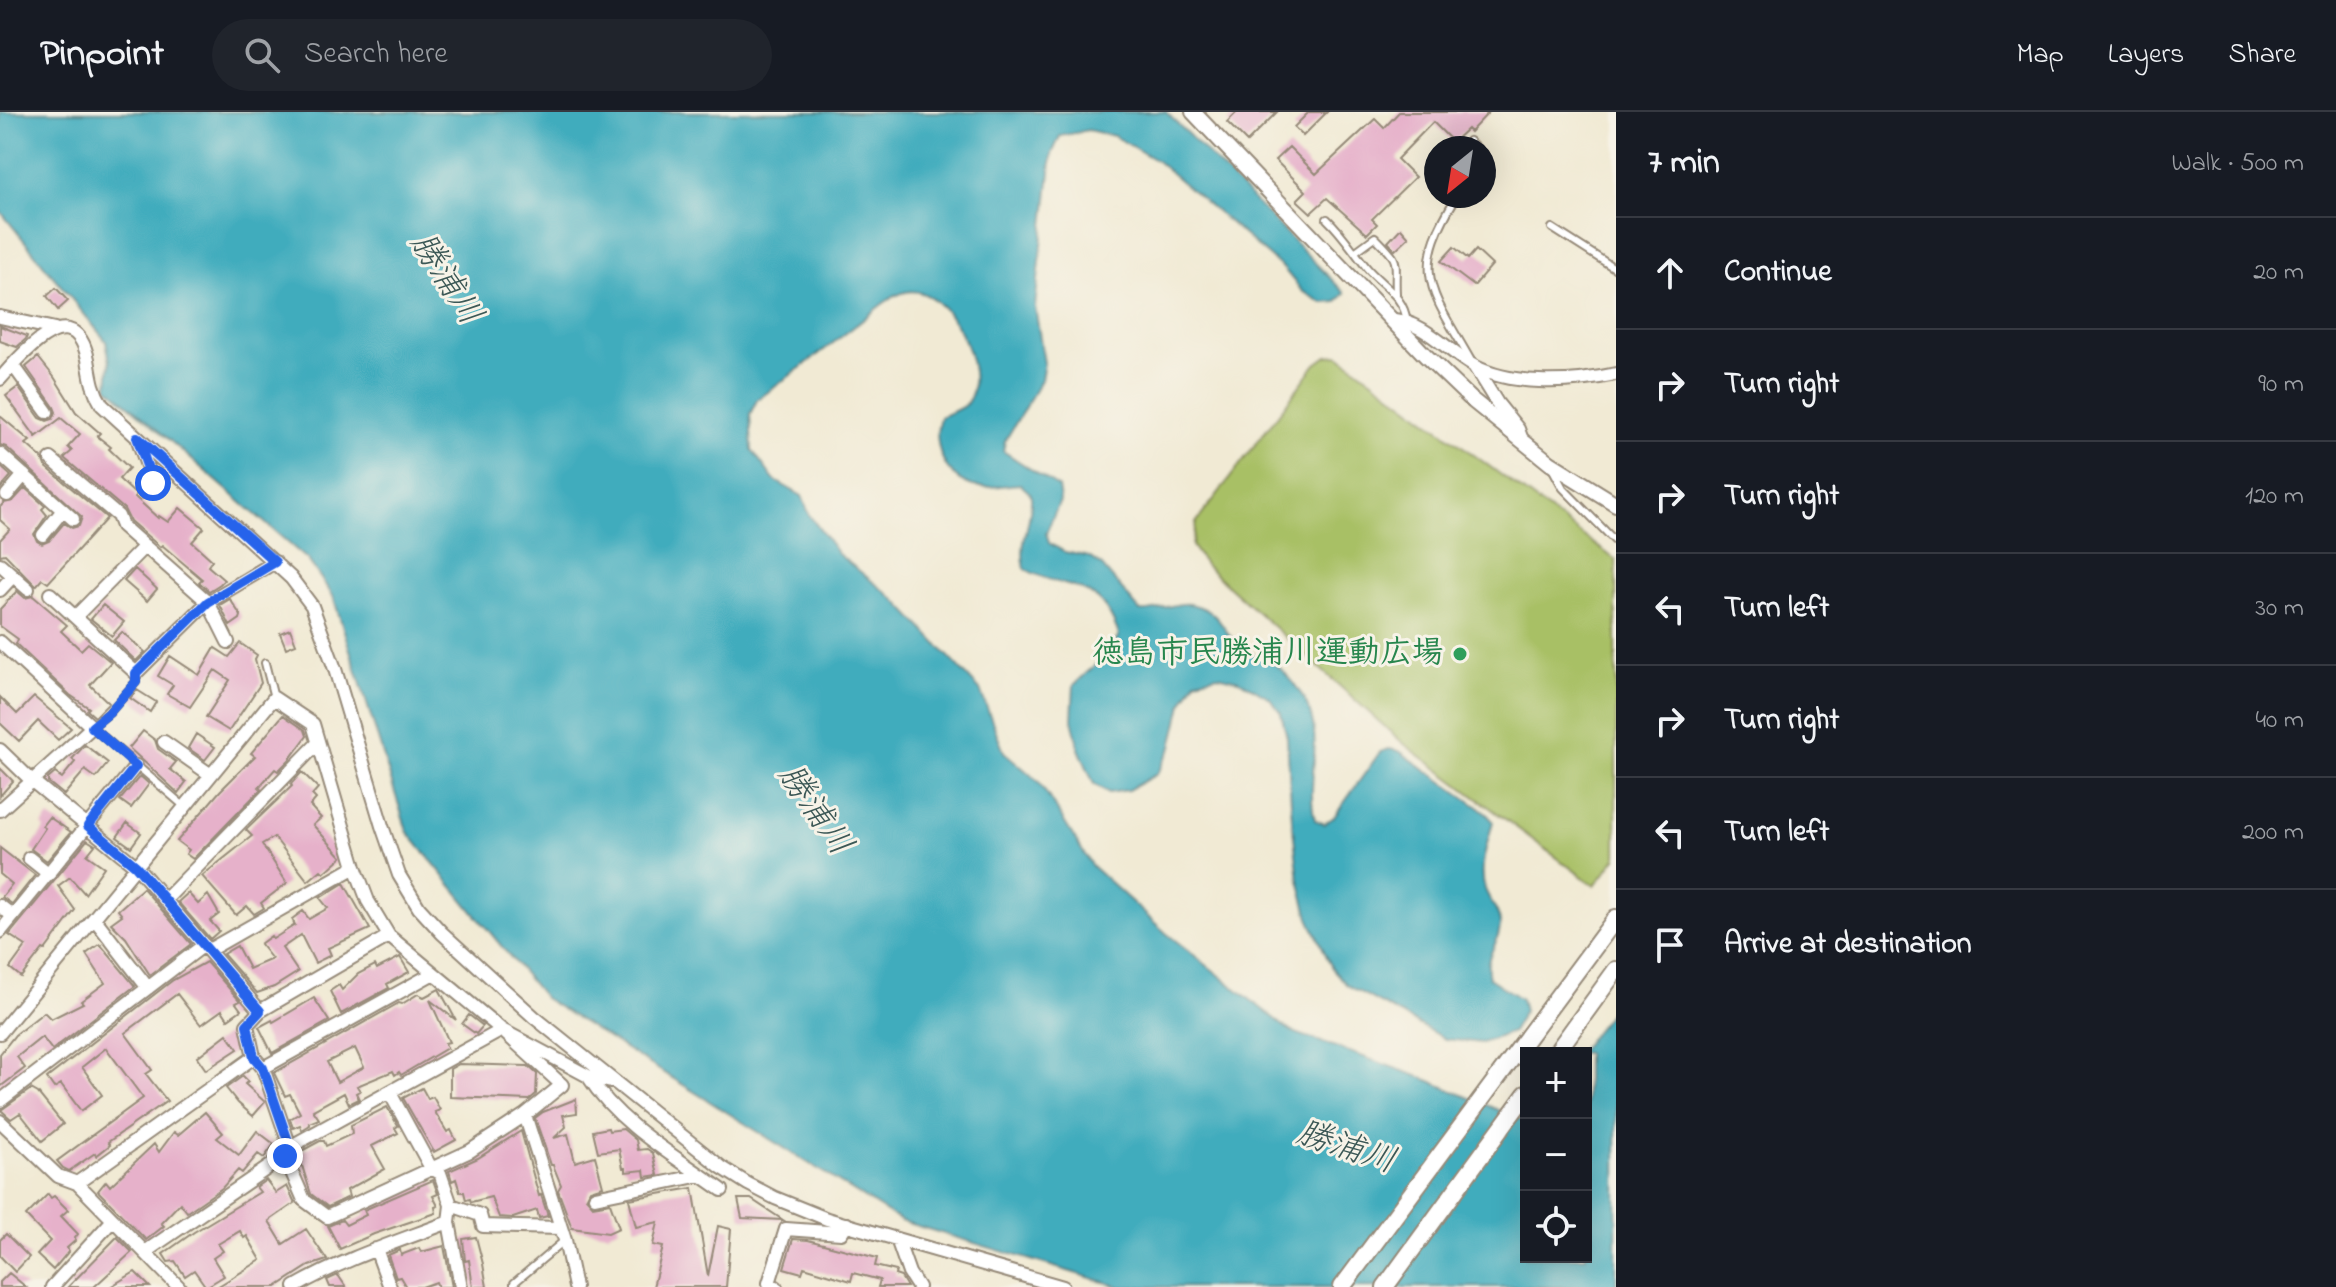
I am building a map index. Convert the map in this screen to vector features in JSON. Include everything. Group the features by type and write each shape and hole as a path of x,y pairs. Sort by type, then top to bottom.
{"main road":[{"path":"1342,1287 1616,918"},
{"path":"1560,1047 1616,970"},
{"path":"1385,1287 1520,1102"}],"street":[{"path":"1193,112 1400,321 1449,378 1550,463 1616,504"},
{"path":"0,317 66,329 75,334 83,345 93,391 102,405 275,562 312,606 335,669 399,875 419,908 442,933 534,1017 721,1167 775,1198 847,1224 1063,1287"},
{"path":"1400,321 1494,375 1562,381 1616,374"},
{"path":"0,379 44,335 55,329"},
{"path":"13,365 47,412"},
{"path":"1474,366 1518,429 1522,440"},
{"path":"137,437 153,483 144,492"},
{"path":"0,454 68,514 43,535"},
{"path":"51,459 118,516 122,526 208,602 228,642"},
{"path":"7,495 24,475"},
{"path":"75,617 145,546"},
{"path":"50,594 136,673 208,602 275,562"},
{"path":"0,564 28,589"},
{"path":"0,590 13,576"},
{"path":"0,642 92,727 0,810"},
{"path":"0,1033 274,698 313,724 355,867 368,901 389,936 502,1030 562,1085 525,1115 470,1151 327,1217 304,1200 285,1153 287,1138 263,1068 254,1057 247,1025 260,1011 389,936"},
{"path":"164,742 211,775"},
{"path":"166,899 318,743"},
{"path":"0,750 31,780 136,866 260,1011"},
{"path":"0,932 136,766"},
{"path":"29,858 49,874"},
{"path":"0,1101 148,988 207,948 355,867"},
{"path":"0,906 13,916"},
{"path":"94,918 148,988"},
{"path":"263,1068 432,974"},
{"path":"502,1030 588,1076 618,1084"},
{"path":"145,1252 285,1153 502,1030"},
{"path":"77,1183 254,1057"},
{"path":"588,1076 603,1098 626,1120 722,1190"},
{"path":"390,1093 431,1168 440,1173 451,1205 449,1222 461,1287"},
{"path":"525,1115 563,1234 575,1287"},
{"path":"0,1121 58,1176 77,1183 179,1287"},
{"path":"595,1197 701,1175"},
{"path":"451,1205 480,1215 483,1226 563,1234"},
{"path":"52,1287 112,1221"},
{"path":"295,1287 317,1274 376,1249 449,1222"},
{"path":"771,1286 786,1229 841,1233 847,1224"},
{"path":"897,1239 909,1273 918,1287"},
{"path":"376,1249 390,1287"},
{"path":"317,1274 323,1287"}],"lane":[{"path":"1450,208 1432,248 1430,279 1433,293 1474,366"},
{"path":"1327,219 1368,269 1396,294 1406,310 1400,321"},
{"path":"1552,228 1616,269"},
{"path":"1356,251 1375,237 1392,254 1397,263 1396,294"},
{"path":"1550,463 1563,488 1616,542"},
{"path":"265,663 274,698"},
{"path":"136,673 136,682 92,727 185,807"},
{"path":"514,1287 514,1283 563,1234"}],"green space":[{"name":"徳島市民勝浦川運動広場","path":"1339,355 1616,560 1616,858 1595,886 1403,743 1206,566 1192,546 1196,523 1316,364 1327,356"}],"water":[{"name":"勝浦川","path":"0,112 1166,112 1345,293 1337,302 1323,303 1302,291 1284,269 1157,161 1114,136 1088,130 1060,136 1052,154 1035,307 1044,363 1041,380 1005,441 1003,451 1058,487 1060,501 1046,533 1049,543 1065,552 1089,557 1102,566 1140,611 1188,604 1203,608 1220,622 1238,645 1276,665 1292,681 1306,702 1314,729 1312,794 1315,820 1324,824 1334,817 1380,752 1389,749 1399,751 1484,811 1493,821 1484,855 1483,880 1500,924 1488,969 1489,978 1521,999 1524,1011 1512,1032 1482,1043 1445,1039 1347,985 1332,968 1309,918 1299,880 1287,737 1281,713 1270,698 1239,680 1218,675 1196,680 1182,704 1172,747 1157,774 1128,790 1109,793 1094,784 1079,749 1072,719 1074,685 1110,651 1119,635 1111,616 1092,595 1025,569 1023,549 1031,494 1020,484 970,485 953,474 942,457 938,437 940,417 967,403 973,389 973,371 960,332 936,301 921,293 906,292 893,297 757,400 750,414 752,450 774,480 802,496 810,516 838,554 897,601 980,690 1004,752 1039,782 1092,866 1166,933 1290,1031 1423,1078 1520,1119 1520,1263 1592,1263 1592,1047 1583,1047 1616,1005 1616,1287 1121,1287 901,1221 544,998 407,831 333,596 308,560 108,387 110,362 106,341 0,211"}],"building":[{"path":"1237,112 1277,112 1247,142 1227,122"},
{"path":"1309,112 1327,112 1303,136 1294,127"},
{"path":"1399,112 1489,112 1470,132 1467,129 1459,136 1447,136 1433,122 1397,159 1415,177 1372,219 1377,224 1367,234 1327,198 1311,213 1297,200 1306,191 1275,160 1289,147 1316,174 1375,119 1384,128"},
{"path":"1401,228 1409,237 1395,250 1388,242"},
{"path":"1454,247 1468,259 1476,250 1492,265 1474,286 1441,261"},
{"path":"56,288 68,301 58,310 47,296"},
{"path":"0,326 27,336 26,339 17,347 0,341"},
{"path":"38,357 76,412 100,433 97,436 129,468 119,479 135,497 158,518 168,522 180,508 204,528 192,542 212,560 208,566 224,580 220,584 209,591 199,582 202,579 130,521 124,509 64,458 72,451 68,447 80,434 61,418 36,437 6,396 18,387 40,418 47,421 53,419 56,412 54,407 26,367"},
{"path":"0,416 30,441 26,444 42,458 45,466 107,518 48,583 42,579 36,586 5,554 0,555 0,540 10,529 0,520 0,507 13,501 25,488 45,506 42,509 47,515 34,534 42,544 49,541 64,523 72,528 79,526 82,517 6,447 0,445"},
{"path":"0,466 11,476 0,489"},
{"path":"135,569 157,589 147,601 124,581"},
{"path":"17,591 25,598 33,596 67,625 61,631 81,650 88,643 111,662 90,685 109,703 95,717 87,710 89,708 70,695 16,644 18,639 0,626 0,609"},
{"path":"230,599 241,616 230,626 220,605"},
{"path":"103,605 124,622 112,636 91,619"},
{"path":"290,629 296,644 286,648 280,633"},
{"path":"122,632 145,652 136,661 114,640"},
{"path":"240,643 257,655 255,659 261,683 229,731 206,717 230,680 215,670 190,707 167,694 173,685 158,676 170,656 199,675 215,648 229,657"},
{"path":"137,690 156,702 150,712 130,698"},
{"path":"0,697 17,714 34,697 71,728 58,740 38,721 19,741 0,723"},
{"path":"283,715 305,730 307,736 289,760 278,771 275,769 259,787 261,789 193,859 186,854 189,850 177,841 255,756 251,753"},
{"path":"143,731 155,740 158,749 176,762 170,769 186,782 178,793 129,748"},
{"path":"196,734 215,747 205,760 188,748"},
{"path":"85,745 108,763 96,778 85,770 64,795 48,779 55,773 62,778 75,762 72,759"},
{"path":"0,768 13,781 0,796"},
{"path":"302,772 318,788 312,795 316,799 310,806 321,818 313,825 342,857 324,873 321,870 308,881 274,837 262,844 287,883 261,903 264,908 254,914 247,906 236,915 202,876 252,836 246,830 292,786"},
{"path":"140,776 149,784 131,808 120,800"},
{"path":"49,817 71,832 47,861 31,849"},
{"path":"127,823 141,833 131,847 117,837"},
{"path":"87,840 95,845 87,855 104,867 85,894 70,877 58,886 75,910 21,977 10,968 26,946 9,935"},
{"path":"0,848 35,875 12,904 2,897 12,884 0,874"},
{"path":"344,883 370,929 328,948 331,955 315,963 301,935 282,948 298,972 274,987 257,993 223,954 237,946 249,969 272,959 260,944 295,925 292,919 303,911 309,919 328,908 320,898"},
{"path":"143,888 191,944 150,975 126,938 111,923 122,915 118,910"},
{"path":"188,893 198,904 208,895 219,914 210,921 219,931 210,939 178,902"},
{"path":"100,944 135,986 52,1050 42,1037 17,1057 25,1068 0,1087 0,1054 15,1035 44,1012 51,1019 83,1003 81,1001 105,983 86,954"},
{"path":"400,957 409,972 387,984 389,988 341,1014 330,991 339,985 342,990 358,974 375,965 377,969"},
{"path":"206,962 240,1001 236,1003 241,1010 228,1019 222,1010 201,1025 177,994 125,1033 152,1070 146,1074 167,1101 108,1142 110,1145 96,1156 95,1153 69,1171 63,1168 57,1161 143,1098 106,1048 82,1067 102,1095 81,1111 61,1084 54,1088 47,1078 173,980"},
{"path":"439,989 456,1020 430,1000 449,1042 445,1043 447,1048 401,1075 399,1072 395,1075 393,1071 357,1086 359,1099 349,1104 344,1093 313,1110 319,1119 302,1130 300,1125 293,1128 290,1119 300,1113 290,1094 285,1096 274,1073 399,1003 418,994 424,997","holes":["355,1048 364,1067 337,1082 327,1062"]},
{"path":"314,998 329,1021 272,1053 259,1027"},
{"path":"469,1015 483,1026 476,1034 462,1024"},
{"path":"227,1034 238,1049 206,1070 197,1057"},
{"path":"459,1064 528,1066 537,1074 536,1094 529,1100 450,1097 450,1069"},
{"path":"243,1076 248,1081 245,1084 265,1102 253,1116 226,1088"},
{"path":"422,1088 428,1099 433,1097 440,1110 435,1112 456,1140 434,1152 403,1098"},
{"path":"31,1089 38,1093 63,1124 42,1141 20,1113 11,1119 1,1110"},
{"path":"576,1099 577,1113 563,1115 566,1127 554,1138 568,1134 575,1162 595,1156 603,1186 590,1190 586,1198 593,1206 610,1203 619,1228 608,1233 572,1228 558,1190 561,1185 535,1118"},
{"path":"387,1107 398,1126 395,1128 398,1133 372,1146 385,1169 347,1190 349,1197 328,1207 311,1194 298,1153 320,1141 324,1141 326,1146 352,1134 351,1125"},
{"path":"205,1112 223,1133 217,1138 239,1155 257,1131 274,1144 264,1158 258,1154 242,1173 238,1170 222,1188 187,1212 180,1203 161,1223 164,1226 146,1240 98,1191 106,1181 110,1186 154,1144 159,1152 174,1132 178,1135"},
{"path":"608,1128 609,1131 623,1129 636,1140 638,1150 647,1149 653,1153 658,1175 645,1177 644,1170 626,1172 619,1149 598,1152 593,1131"},
{"path":"521,1131 539,1196 548,1216 539,1218 537,1210 513,1218 499,1217 491,1197 471,1202 470,1199 466,1200 456,1179 452,1181 449,1171 478,1158"},
{"path":"266,1180 276,1193 287,1186 295,1203 269,1221 283,1244 306,1229 327,1260 309,1266 276,1287 217,1287 261,1260 247,1236 244,1238 240,1231 218,1244 223,1251 213,1258 224,1276 206,1287 194,1270 185,1276 175,1261 168,1262 163,1254 260,1192 256,1187"},
{"path":"433,1180 438,1194 433,1196 438,1206 435,1207 436,1213 340,1249 328,1226 342,1220 346,1225 366,1215 364,1210"},
{"path":"693,1188 708,1276 718,1226 731,1229 726,1287 653,1287 663,1247 653,1245 658,1222 636,1227 629,1199"},
{"path":"48,1194 68,1210 61,1216 78,1234 53,1270 37,1255 50,1241 26,1216"},
{"path":"738,1199 751,1199 783,1220 742,1218"},
{"path":"6,1234 29,1257 15,1272 0,1256 0,1240"},
{"path":"117,1237 132,1252 94,1287 68,1287"},
{"path":"476,1237 487,1287 473,1287 469,1260 465,1261 463,1239"},
{"path":"793,1239 877,1258 875,1266 896,1271 895,1275 901,1277 907,1287 878,1287 880,1280 853,1273 851,1281 804,1267 802,1273 784,1268"},
{"path":"444,1246 452,1287 438,1287 436,1282 422,1287 406,1287 400,1277 396,1278 388,1255 400,1250 401,1255 419,1248 421,1252"},
{"path":"135,1272 150,1287 110,1287"},
{"path":"9,1273 26,1287 0,1287 0,1282"},
{"path":"338,1275 346,1287 330,1287 327,1280"}],"place":[{"name":"徳島市民勝浦川運動広場","path":"1460,654"}],"route":[{"path":"153,483 137,437 275,562 208,602 136,673 136,682 92,727 136,766 88,826 136,866 260,1011 247,1025 254,1057 263,1068 287,1138 285,1156"}]}
